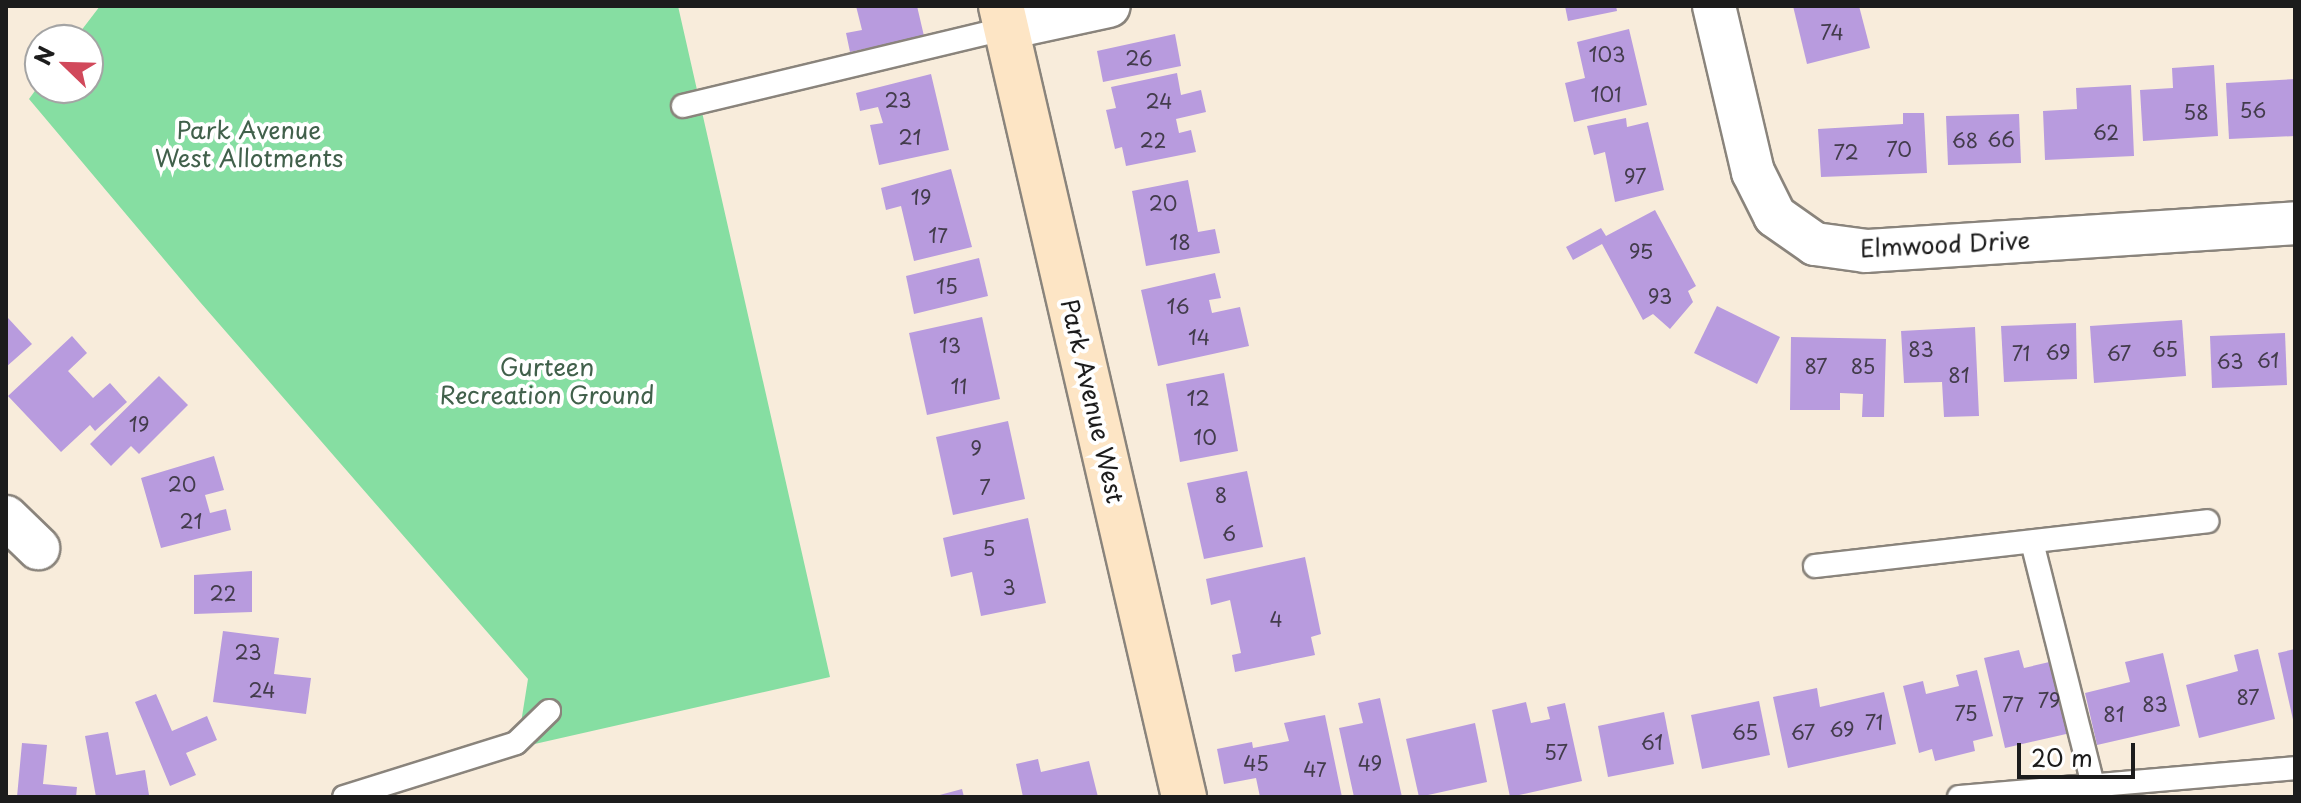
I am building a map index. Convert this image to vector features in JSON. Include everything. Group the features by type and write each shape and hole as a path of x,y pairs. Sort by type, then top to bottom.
{"street":[{"path":"1004,17 1109,6"},
{"name":"Elmwood Drive","path":"1714,6 1753,172 1775,216 1815,244 1866,251 2295,223"},
{"name":"Park Avenue West","path":"1004,17 1184,797"},
{"path":"6,517 38,548"}],"lane":[{"path":"683,106 1004,17"},
{"path":"1815,566 2207,521"},
{"path":"2032,542 2093,784"},
{"path":"344,797 516,743 549,711"},
{"path":"1959,797 2295,768"}],"green space":[{"name":"Gurteen Recreation Ground","path":"100,6 678,6 830,677 517,748 528,679 200,302 33,104 104,104 104,24 86,24"}],"building":[{"path":"856,6 917,6 924,36 850,52 846,33 862,30"},
{"path":"1565,6 1616,6 1617,11 1568,21"},
{"path":"1793,6 1859,6 1870,48 1807,64"},
{"path":"1629,29 1647,105 1574,122 1565,83 1585,78 1577,42"},
{"path":"1175,34 1181,66 1103,82 1097,51"},
{"path":"2214,65 2218,136 2143,141 2140,90 2173,88 2172,68"},
{"path":"1177,73 1181,95 1201,90 1206,112 1176,119 1179,133 1191,130 1196,152 1126,166 1122,147 1115,149 1106,110 1116,108 1111,87"},
{"path":"931,74 949,150 879,165 870,125 883,123 878,107 860,111 856,93"},
{"path":"2295,79 2295,136 2229,139 2226,83"},
{"path":"2131,85 2134,156 2045,160 2043,111 2077,109 2076,88"},
{"path":"1903,113 1924,113 1927,173 1821,177 1818,129 1903,124"},
{"path":"2019,114 2021,163 1948,165 1946,116"},
{"path":"1626,118 1627,127 1648,122 1664,190 1615,202 1605,152 1594,155 1587,126"},
{"path":"951,169 972,247 914,261 901,206 886,210 881,188"},
{"path":"1188,180 1198,232 1215,229 1220,253 1146,266 1132,191"},
{"path":"1655,210 1696,286 1688,291 1693,302 1670,329 1653,314 1643,320 1602,244 1573,260 1566,247 1601,228 1606,236"},
{"path":"979,258 988,296 914,314 906,276"},
{"path":"1215,273 1221,298 1209,300 1212,313 1240,307 1249,346 1158,366 1141,290"},
{"path":"1717,306 1780,337 1757,384 1694,353"},
{"path":"982,317 1000,399 927,415 909,333"},
{"path":"8,318 32,344 6,367 6,320"},
{"path":"2182,320 2186,376 2094,383 2090,326"},
{"path":"2076,323 2077,379 2004,382 2001,326"},
{"path":"1975,327 1979,416 1944,417 1942,382 1904,383 1901,331"},
{"path":"2285,333 2287,385 2212,388 2210,336"},
{"path":"72,336 87,353 68,371 93,398 110,383 127,402 95,431 90,425 61,452 8,396"},
{"path":"1791,337 1886,339 1884,417 1862,417 1863,394 1840,393 1840,410 1790,410"},
{"path":"1224,373 1238,451 1180,462 1166,384"},
{"path":"159,376 188,405 139,454 131,446 111,466 90,444"},
{"path":"1008,421 1025,499 953,515 936,437"},
{"path":"214,456 224,490 205,495 210,513 226,509 231,530 161,548 141,478"},
{"path":"1247,471 1263,547 1204,559 1187,483"},
{"path":"1028,518 1046,603 981,616 972,572 951,577 943,538"},
{"path":"1305,557 1321,634 1311,637 1315,655 1235,672 1232,655 1241,653 1230,600 1211,605 1206,579"},
{"path":"252,571 252,612 194,614 194,575"},
{"path":"223,631 279,638 274,674 311,678 306,714 213,702"},
{"path":"2258,649 2275,719 2199,738 2186,685 2238,671 2234,655"},
{"path":"2295,649 2295,724 2294,724 2278,653"},
{"path":"2019,650 2024,668 2058,660 2075,732 2005,748 1984,658"},
{"path":"2163,653 2180,726 2097,745 2085,693 2130,682 2125,662"},
{"path":"1977,670 1993,736 1973,741 1975,751 1935,761 1932,749 1919,753 1903,686 1923,681 1926,694 1959,686 1956,675"},
{"path":"1817,688 1820,707 1884,692 1896,744 1788,768 1773,697"},
{"path":"156,694 172,731 207,716 217,740 186,753 196,775 170,786 135,702"},
{"path":"1380,698 1402,797 1354,797 1339,728 1363,723 1358,703"},
{"path":"1759,701 1770,755 1702,769 1691,715"},
{"path":"1526,702 1531,723 1550,719 1547,707 1565,703 1582,781 1510,797 1492,710"},
{"path":"1664,712 1674,764 1608,777 1598,726"},
{"path":"1325,715 1342,797 1260,797 1256,778 1224,784 1217,749 1252,742 1253,748 1289,741 1284,723"},
{"path":"1475,723 1487,782 1419,797 1406,739"},
{"path":"108,732 116,775 145,770 149,795 96,797 85,736"},
{"path":"22,743 47,745 43,784 77,787 76,797 17,797"},
{"path":"1038,759 1041,772 1089,761 1098,797 1023,797 1016,764"},
{"path":"962,789 964,797 936,797 936,796"}],"park label":[{"name":"Park Avenue West Allotments","path":"249,144"}]}
